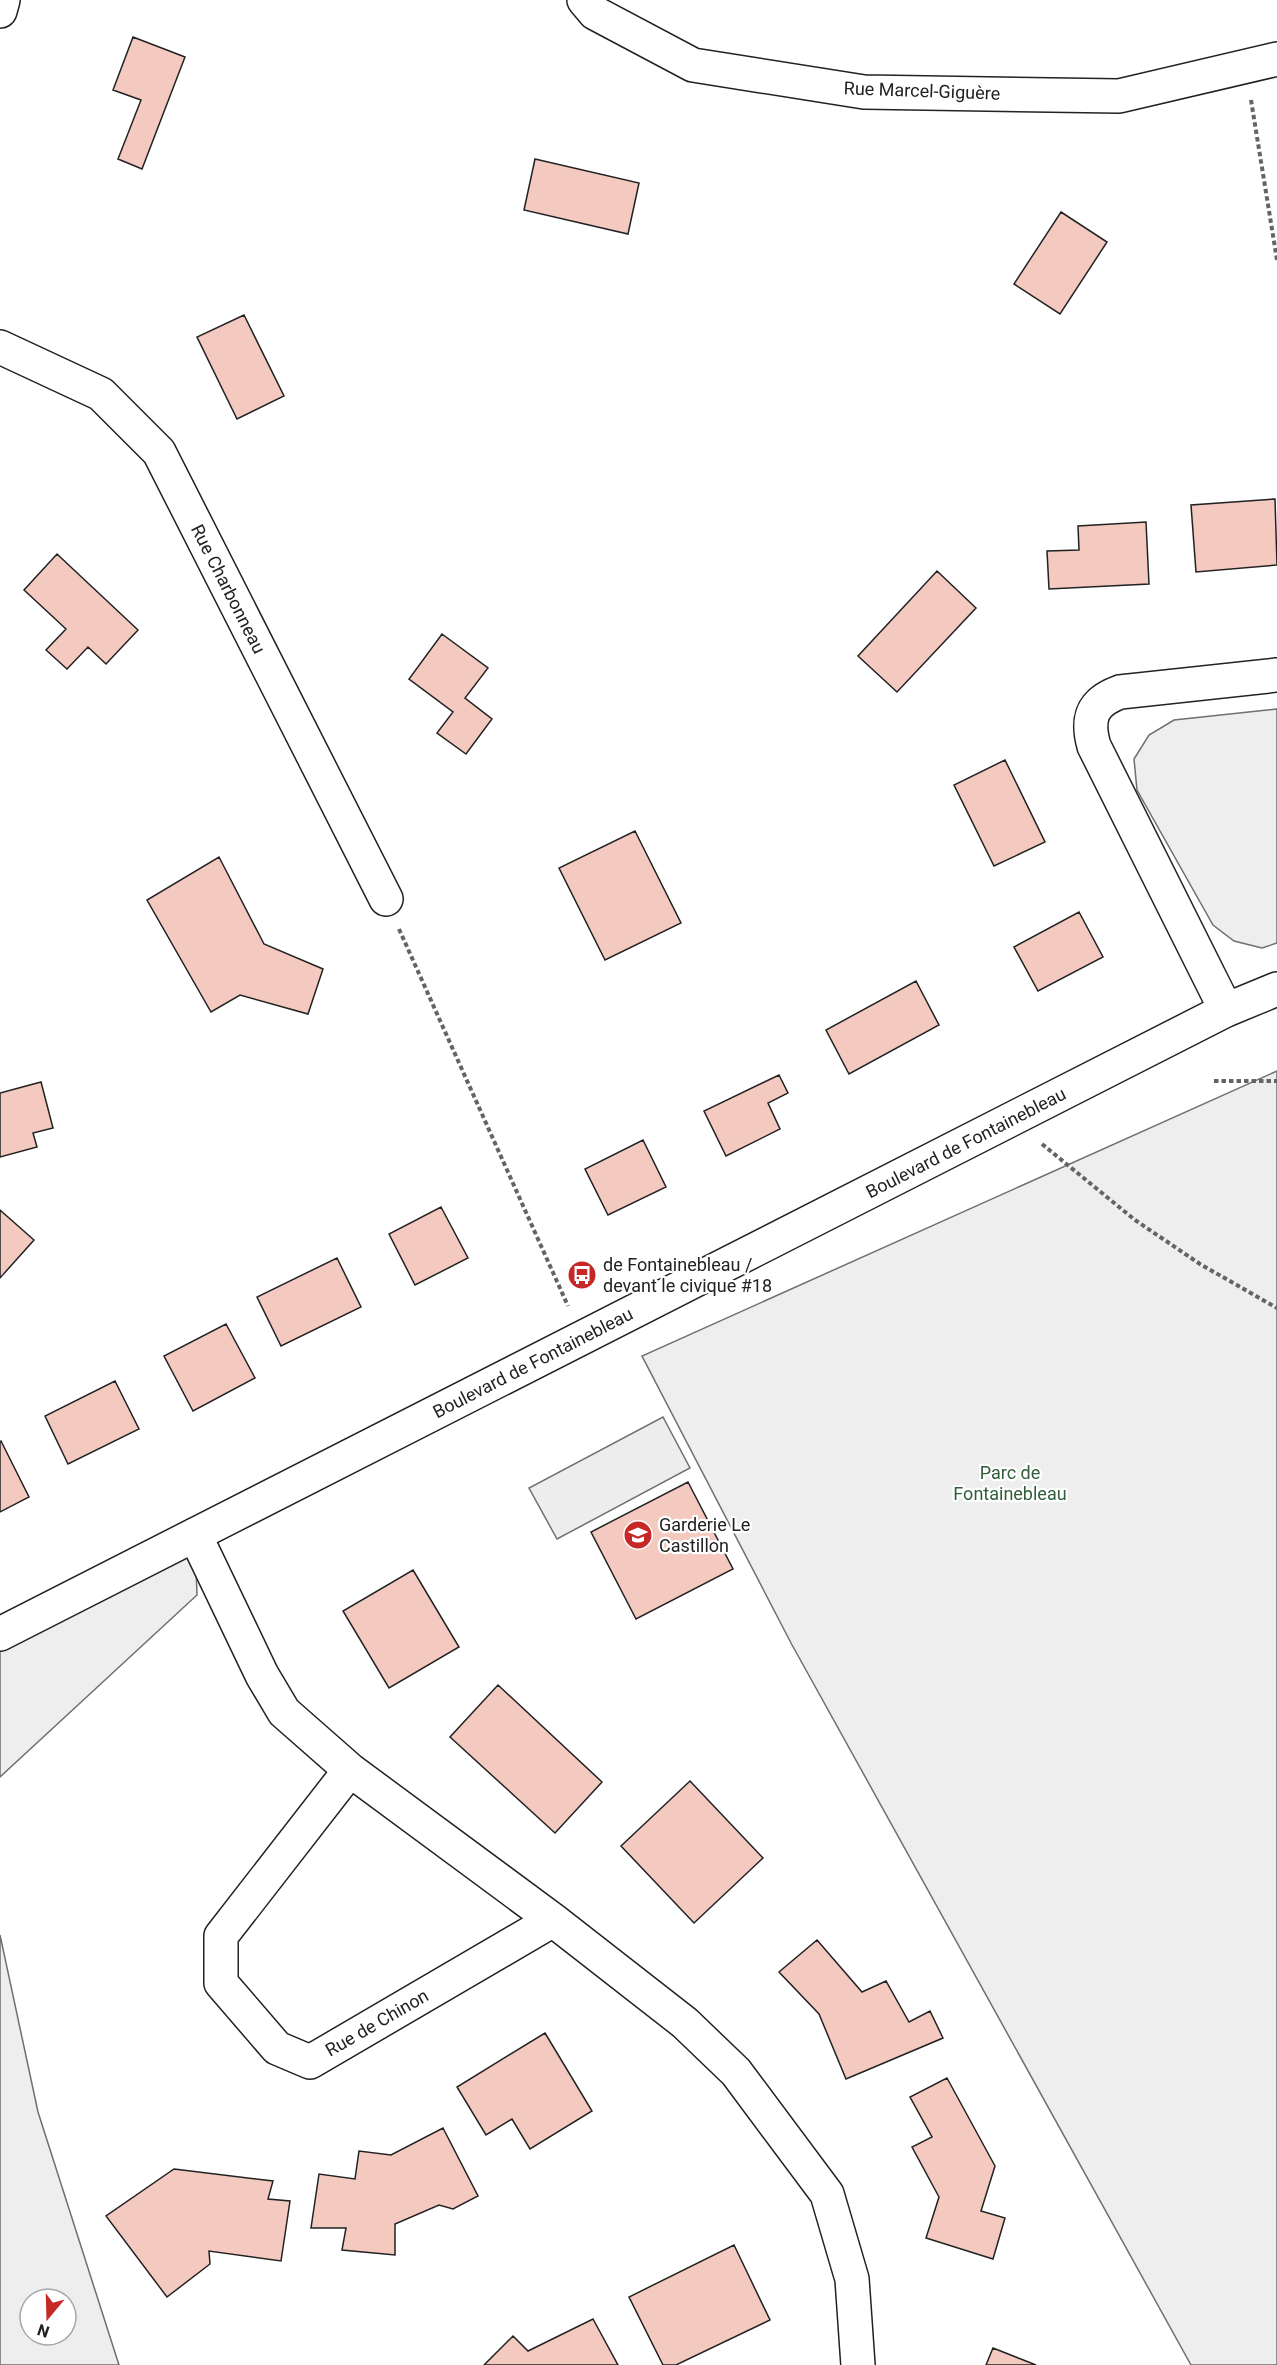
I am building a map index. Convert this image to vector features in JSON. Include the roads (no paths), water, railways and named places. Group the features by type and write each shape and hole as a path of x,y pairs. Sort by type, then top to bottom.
{"street":[{"path":"0,12 3,0"},
{"name":"Rue Marcel-Giguère","path":"584,0 595,13 693,65 864,92 1119,96 1277,59"},
{"name":"Rue Charbonneau","path":"0,347 101,394 159,452 386,899"},
{"path":"1226,1010 1094,746 1090,732 1090,718 1096,706 1107,696 1120,692 1277,675"},
{"name":"Boulevard de Fontainebleau","path":"0,1634 1226,1010 1277,989"},
{"path":"195,1535 262,1675 284,1712 350,1770 553,1920 685,2023 736,2072 827,2194 852,2279 858,2365"},
{"name":"Rue de Chinon","path":"350,1770 221,1936 221,1983 277,2048 310,2062 553,1920"}],"place":[{"name":"de Fontainebleau / devant le civique #18","path":"582,1275"},
{"name":"Garderie Le Castillon","path":"638,1535"}],"park label":[{"name":"Parc de Fontainebleau","path":"1010,1483"}]}
